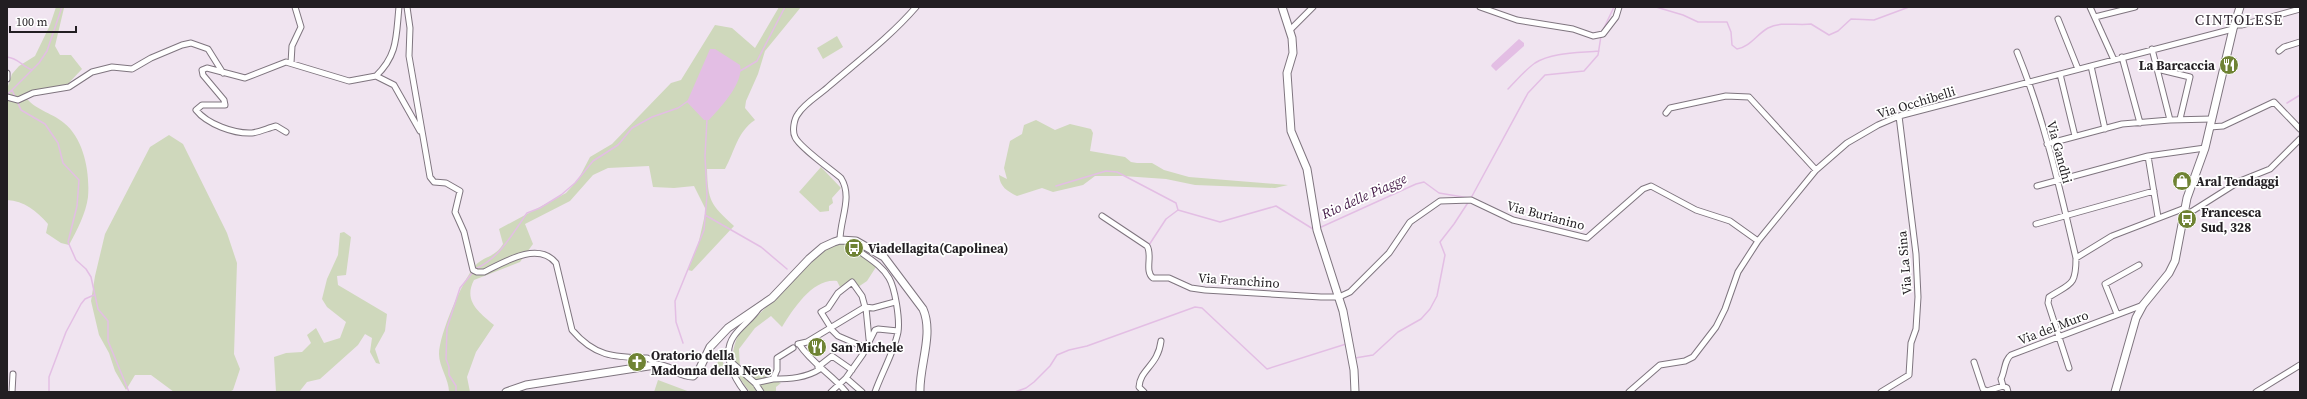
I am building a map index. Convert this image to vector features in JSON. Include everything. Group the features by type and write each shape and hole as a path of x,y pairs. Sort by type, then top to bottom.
{"street":[{"path":"291,63 292,46 301,27 295,7"},
{"path":"286,132 276,126 251,133 230,131 200,115 196,110 202,105 225,105 224,100 203,74 202,70 207,68 245,78 286,62 349,81 376,76 387,66 393,53 399,7"},
{"path":"407,7 410,28 409,56 430,177 434,182 446,182 460,191 455,212 464,232 472,270 484,272 524,254 543,254 551,257 556,263 572,330 579,339 594,350 606,355 647,358 659,365 681,374 693,376 699,370 710,347 728,328 749,312 760,308"},
{"path":"840,240 845,206 845,184 841,178 798,143 794,130 795,120 801,110 850,66 875,49 916,7"},
{"path":"1282,7 1290,30 1293,53 1287,80 1291,131 1307,169 1317,230 1347,326 1355,380 1355,392"},
{"path":"1290,30 1313,7"},
{"path":"1480,7 1517,20 1573,29 1593,36 1603,34 1616,16 1619,7"},
{"path":"2090,7 2114,60"},
{"path":"2095,17 2135,7"},
{"path":"2115,392 2131,331 2143,305 2169,273 2175,261 2185,208 2205,148 2233,27 2240,7"},
{"name":"Via Occhibelli","path":"1630,392 1660,366 1685,361 1693,357 1716,327 1725,309 1738,272 1758,241 1816,170 1847,143 1878,125 1899,116 2029,81 2078,70 2300,9"},
{"path":"2058,19 2078,70"},
{"path":"2279,51 2284,47 2300,42"},
{"path":"7,97 18,100 33,93 69,87 92,72 112,67 132,69 172,48 191,43 208,49 223,73"},
{"path":"2152,49 2170,120"},
{"name":"Via Gandhi","path":"2017,52 2029,81 2066,215 2076,258 2076,277 2071,283 2049,297 2048,303 2059,336"},
{"path":"2122,57 2140,123"},
{"path":"2091,66 2105,128"},
{"path":"2157,69 2190,77 2180,119"},
{"path":"7,73 7,79"},
{"path":"2060,74 2075,136"},
{"path":"376,76 394,85 423,135"},
{"path":"1666,113 1670,108 1726,96 1749,97 1816,170"},
{"path":"2047,144 2122,124 2180,119 2223,126 2274,102 2300,129"},
{"name":"Via La Sina","path":"1881,392 1909,375 1911,343 1916,329 1917,316 1916,254 1899,116"},
{"path":"2184,217 2240,181 2270,169 2300,139"},
{"path":"2037,186 2148,156 2205,148"},
{"path":"2148,156 2158,217"},
{"name":"Via Burianino","path":"1339,297 1350,292 1389,253 1410,222 1437,202 1448,200 1471,200 1504,218 1587,238 1643,189 1651,186 1696,210 1730,221 1758,241"},
{"path":"2036,224 2154,191"},
{"path":"2076,258 2112,236 2158,217 2185,208"},
{"name":"Via Franchino","path":"1102,216 1145,245 1149,250 1149,274 1153,278 1169,278 1190,288 1205,290 1339,297"},
{"path":"745,392 732,372 730,361 733,337 760,308 823,247 840,240 856,241 878,252 889,262 926,316 927,328 920,392"},
{"path":"856,241 859,251 877,264 889,278 896,302 898,331 875,392"},
{"path":"2117,314 2105,284 2139,265"},
{"path":"866,348 838,336 830,329 821,312 828,308 838,293 852,282 862,296 866,307 870,340"},
{"path":"773,379 777,370 777,358 797,345 807,342 866,307 873,308 896,302"},
{"name":"Via del Muro","path":"2003,386 2001,379 2004,374 2008,357 2059,336 2143,305"},
{"path":"832,392 841,385 863,354 873,332 878,329 898,331"},
{"path":"2059,336 2069,368"},
{"path":"1144,392 1139,387 1140,381 1160,353 1161,341"},
{"path":"797,345 819,368 841,385 846,392"},
{"path":"755,383 773,379 798,378 812,374 832,356 852,370"},
{"path":"730,361 755,383 760,392"},
{"path":"1974,362 1983,389 1988,391 2003,386 2007,388 2008,392"},
{"path":"506,392 526,385 659,365"},
{"path":"2256,392 2300,365"},
{"path":"12,392 13,374"},
{"path":"846,378 862,392"}],"green space":[{"path":"56,7 70,7 64,8 55,46 60,55 71,55 82,69 65,87 28,92 24,95 38,108 59,119 71,130 81,147 87,167 87,203 69,245 61,243 46,233 48,224 35,211 19,202 7,200 7,89 12,74 19,66 35,56 50,25"},
{"path":"779,7 801,7 765,51 758,74 746,101 745,108 755,120 740,136 725,169 707,169 708,188 712,201 715,207 734,226 692,271 688,270 698,245 706,210 694,186 674,188 653,187 649,166 608,168 593,175 570,201 525,224 533,244 520,262 474,280 470,294 474,306 494,325 476,352 467,377 470,392 449,392 449,387 439,359 440,345 443,334 452,308 470,273 478,263 500,249 503,244 499,229 566,193 578,180 590,157 612,144 671,83 681,80 715,25 732,28 755,48"},
{"path":"837,36 843,47 823,59 817,48"},
{"path":"1036,120 1055,130 1070,124 1091,129 1093,133 1090,151 1125,157 1131,162 1152,163 1164,170 1189,177 1288,185 1275,188 1195,185 1166,179 1095,176 1083,185 1053,192 1042,188 1017,196 1002,186 999,175 1007,179 1004,168 1010,141 1022,134 1024,125"},
{"path":"169,135 183,144 227,233 237,263 234,354 240,369 233,390 229,392 174,392 151,375 135,375 126,390 115,371 109,353 99,335 91,301 105,234 150,147"},
{"path":"821,167 841,188 832,198 833,203 829,206 829,211 820,212 799,192"},
{"path":"344,232 351,237 346,275 337,276 338,285 387,314 385,331 375,349 380,364 376,363 370,352 372,338 365,334 358,345 320,379 307,382 299,392 276,392 274,357 286,353 302,352 311,343 307,335 316,328 324,343 340,338 346,322 327,307 322,299 327,279 338,255 340,233"},
{"path":"838,242 846,243 876,267 867,281 858,287 852,280 840,287 837,281 828,281 812,289 798,303 782,327 771,316 755,328 739,349 740,368 757,367 769,374 775,375 776,381 781,383 776,387 776,392 750,392 736,371 734,364 733,350 739,334 826,248"},
{"path":"727,348 723,363 732,376 722,375 716,366 724,349"},
{"path":"658,380 690,392 654,392"}],"shaded area":[{"path":"1519,39 1524,43 1524,46 1496,71 1491,66 1492,64"},
{"path":"710,49 715,49 740,65 740,72 739,79 735,87 725,102 709,120 704,120 687,102"}],"waterway":[{"path":"7,95 39,63 47,51 62,7"},
{"path":"740,71 757,61 785,7"},
{"name":"Rio delle Piagge","path":"1602,32 1614,7"},
{"path":"1656,7 1683,15 1698,22 1727,22 1731,32 1732,45 1737,49 1746,46 1768,28 1773,26 1784,24 1811,24 1829,35 1838,31 1851,19 1874,20 1909,7"},
{"name":"Rio delle Piagge","path":"1471,198 1528,93 1545,75 1584,71 1598,55 1601,36"},
{"path":"1508,89 1528,69 1542,59 1557,55 1599,51"},
{"path":"7,57 17,60 32,70"},
{"path":"12,90 15,97"},
{"path":"2287,103 2300,95"},
{"path":"17,101 21,110 45,124 58,143 63,163 79,180 77,206 68,242 76,260 86,269 91,277 98,309 108,321 108,341 129,392"},
{"path":"475,269 484,265 505,245 527,213 540,208 561,195 575,183 593,161 618,145 632,128 652,117 678,108 688,101"},
{"path":"683,343 676,322 675,301 704,230 707,195 705,156 707,119"},
{"name":"Rio delle Piagge","path":"1056,186 1106,171 1117,172 1176,203 1178,210"},
{"name":"Rio delle Piagge","path":"1319,228 1416,184 1424,182 1439,193 1469,198"},
{"path":"1355,358 1373,355 1398,332 1421,319 1430,309 1437,296 1445,255 1440,242 1469,201"},
{"name":"Rio delle Piagge","path":"1178,210 1220,222 1276,206 1313,229"},
{"path":"1149,245 1166,219 1178,210"},
{"path":"705,215 761,247 787,269"},
{"path":"456,392 456,386 449,375 449,367 446,359 447,328 460,288 473,272"},
{"path":"49,392 49,377 66,332 81,304 85,299 94,295"},
{"path":"1015,392 1026,388 1034,382 1050,366 1057,355 1069,350 1087,346 1195,307 1202,308 1267,369 1346,344 1349,357"},
{"path":"973,392 981,392"}],"place":[{"name":"La Barcaccia","path":"2229,65"},
{"name":"Aral Tendaggi","path":"2182,181"},
{"name":"Francesca Sud, 328","path":"2187,219"},
{"name":"Viadellagita(Capolinea)","path":"854,248"},
{"name":"San Michele","path":"817,347"},
{"name":"Oratorio della Madonna della Neve","path":"637,362"}],"district":[{"name":"CINTOLESE","path":"2239,20"}]}
